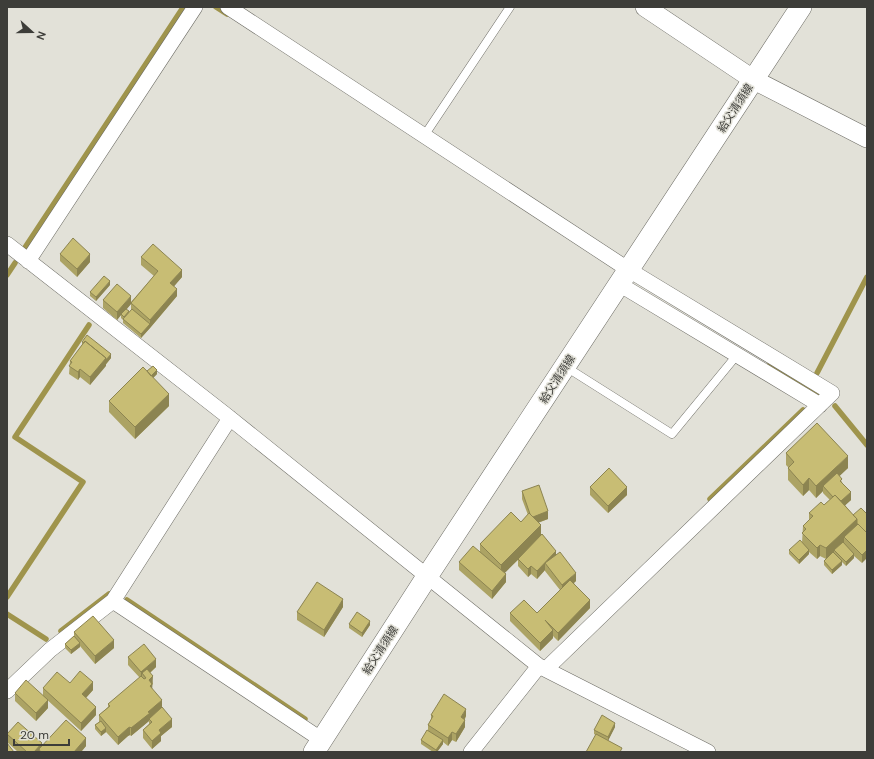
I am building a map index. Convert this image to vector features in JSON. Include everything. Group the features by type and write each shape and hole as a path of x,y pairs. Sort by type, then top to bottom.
{"main road":[{"name":"給父清須線","path":"318,746 428,575 801,7"}],"street":[{"path":"28,261 195,7"},
{"path":"228,7 424,136 737,355 820,405"},
{"path":"645,7 754,80 867,138"},
{"path":"7,244 230,418 543,667 708,752"},
{"path":"471,752 543,667 832,393 624,277"},
{"path":"7,691 50,650 113,600 230,418"},
{"path":"113,600 318,746"}],"lane":[{"path":"424,136 510,7"},
{"path":"565,366 672,434 737,355"}],"building":[{"path":"73,238 90,254 77,269 60,254"},
{"path":"153,244 182,270 170,283 177,289 150,320 131,303 158,271 141,257"},
{"path":"104,276 110,281 96,297 90,292"},
{"path":"117,284 131,296 117,312 103,300"},
{"path":"126,309 129,311 124,317 121,314"},
{"path":"132,309 150,324 141,334 123,319"},
{"path":"87,335 111,354 106,360 106,358 85,341 84,343 82,342"},
{"path":"85,341 106,358 90,377 80,369 78,372 69,366 72,362 70,361"},
{"path":"153,366 157,370 151,376 147,371"},
{"path":"143,367 169,394 135,427 109,401"},
{"path":"817,423 848,456 816,486 809,478 803,485 788,468 794,462 786,453"},
{"path":"609,468 627,487 608,506 590,487"},
{"path":"837,473 842,479 840,481 851,492 841,501 835,495 833,497 823,486"},
{"path":"539,485 548,511 533,517 530,514 522,491"},
{"path":"835,495 857,519 826,548 820,545 817,548 802,533 806,529 803,526 813,516 809,513 821,502 824,505"},
{"path":"861,508 867,514 867,533 857,524 857,519 853,515"},
{"path":"511,512 521,522 529,513 541,525 501,565 480,544"},
{"path":"858,524 867,533 867,550 862,555 844,537"},
{"path":"542,534 556,551 537,571 531,566 528,569 518,559"},
{"path":"800,540 809,550 799,560 789,550"},
{"path":"843,542 854,554 846,562 834,550"},
{"path":"473,546 506,574 492,591 459,562"},
{"path":"560,552 576,573 562,585 545,563"},
{"path":"833,552 842,561 832,570 824,561"},
{"path":"570,580 590,600 558,633 545,620 553,630 540,643 510,613 524,600 537,613"},
{"path":"317,582 343,599 324,630 297,612"},
{"path":"357,612 370,621 362,633 349,624"},
{"path":"93,616 114,640 95,656 74,632"},
{"path":"74,636 80,643 71,650 65,644"},
{"path":"144,644 156,659 141,672 128,657"},
{"path":"147,669 153,676 149,680 152,684 150,686 162,700 148,712 150,713 118,737 99,715 110,706 108,704 141,676 144,679 146,678 142,673"},
{"path":"80,671 93,682 82,694 96,707 81,723 43,688 57,672 70,683"},
{"path":"26,680 48,700 36,713 15,693"},
{"path":"444,694 466,709 461,717 465,720 456,734 452,732 448,738 428,725 433,716 431,715"},
{"path":"162,707 172,719 159,730 161,733 152,741 143,730 152,722 149,719"},
{"path":"602,715 615,723 608,737 594,730"},
{"path":"66,720 86,738 74,752 39,752 39,749"},
{"path":"101,721 106,728 101,732 95,725"},
{"path":"18,722 42,743 34,752 27,752 7,734"},
{"path":"427,730 443,740 436,750 421,740"},
{"path":"596,734 622,748 620,752 586,752"},
{"path":"7,743 14,752 7,752"}],"waterway":[{"path":"216,7 227,14"},
{"path":"24,249 182,9"},
{"path":"7,275 15,263"},
{"path":"817,373 867,277"},
{"path":"7,597 83,482 15,437 89,325"},
{"path":"770,364 819,394"},
{"path":"835,406 867,445"},
{"path":"710,499 803,410"},
{"path":"61,631 109,594"},
{"path":"127,600 305,719"},
{"path":"7,614 46,639"}]}
